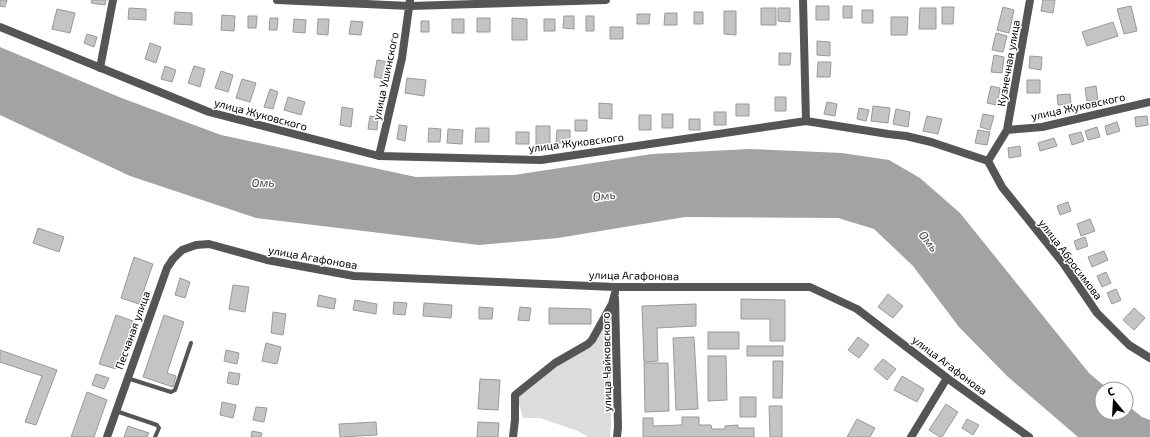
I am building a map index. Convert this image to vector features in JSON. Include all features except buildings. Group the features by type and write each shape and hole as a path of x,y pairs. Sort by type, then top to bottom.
{"street":[{"path":"100,68 113,0"},
{"path":"277,0 410,3 606,0"},
{"path":"803,0 806,121"},
{"name":"Кузнечная улица","path":"1007,130 1030,0"},
{"name":"улица Ушинского","path":"379,156 402,58 410,3"},
{"name":"улица Жуковского","path":"0,28 210,112 379,156 540,160 806,121 906,136 931,142 988,161"},
{"name":"улица Жуковского","path":"1007,130 1042,126 1150,102"},
{"path":"988,161 1007,130"},
{"name":"улица Абросимова","path":"988,161 1002,187 1063,263 1098,313 1129,345 1150,358"},
{"name":"улица Агафонова","path":"196,245 209,244 267,260 354,276 615,290 810,287 856,309 947,378 1029,437"},
{"name":"Песчаная улица","path":"106,437 167,268 182,250 196,245"},
{"path":"513,437 515,395 555,363 588,344 592,340 612,304 615,290"},
{"name":"улица Чайковского","path":"615,290 617,437"},
{"path":"911,437 947,378"}],"lane":[{"path":"127,378 173,392 175,390 191,342"},
{"path":"116,411 157,424 159,428 156,437"}],"shaded area":[{"path":"611,309 610,437 588,437 578,431 540,418 523,418 517,397 560,363 591,345"}],"water":[{"name":"Омь","path":"0,47 119,97 221,135 416,177 514,175 652,154 750,149 842,153 889,160 920,178 960,213 1089,373 1098,381 1094,381 1094,421 1134,421 1134,410 1142,417 1150,420 1150,437 1078,437 1007,376 959,327 913,266 874,229 838,218 685,217 558,238 479,245 256,218 130,176 0,115"}]}
